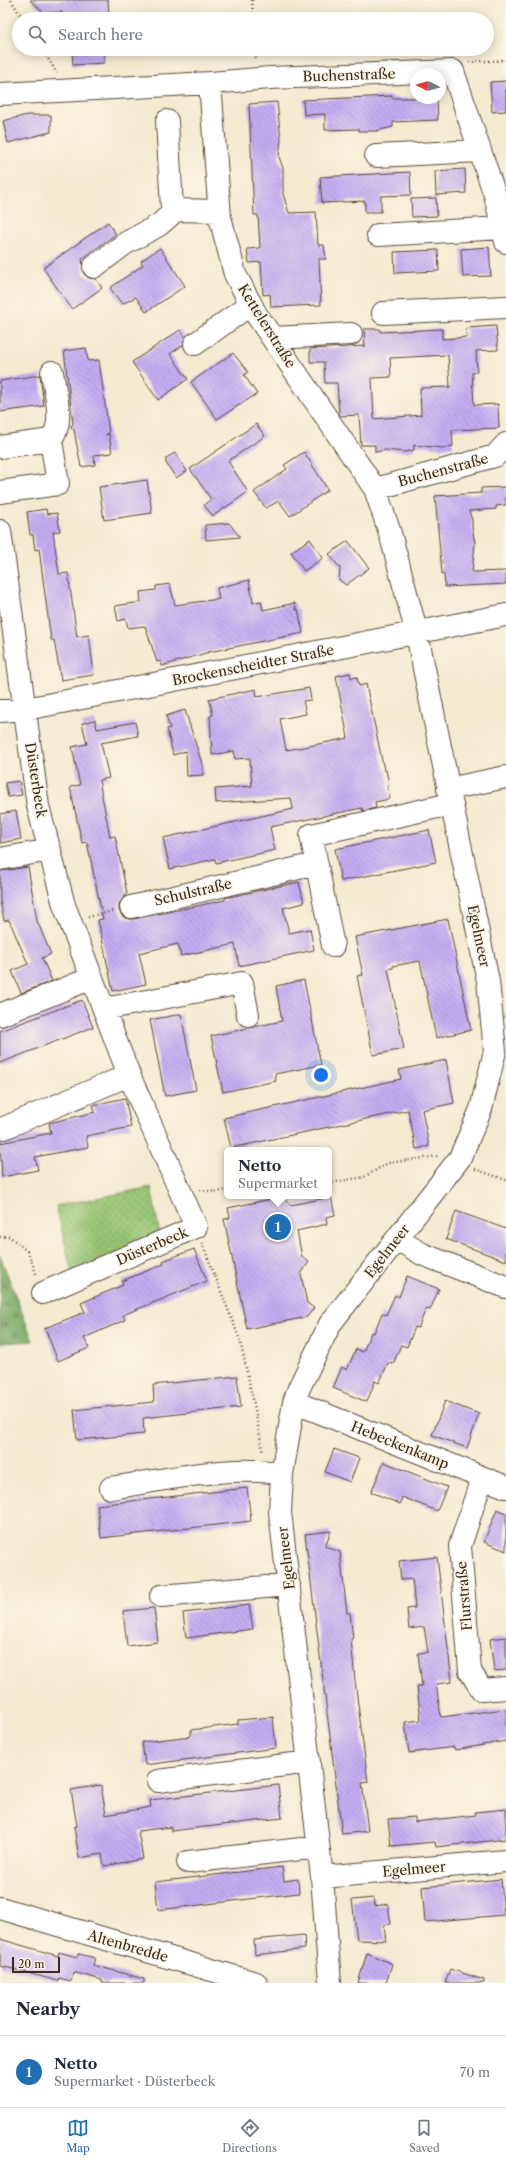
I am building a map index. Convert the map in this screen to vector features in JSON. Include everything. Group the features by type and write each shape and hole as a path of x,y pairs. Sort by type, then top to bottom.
{"street":[{"path":"378,235 504,235 495,195 453,72"},
{"name":"Buchenstraße","path":"210,83 270,78 453,72"},
{"path":"2,91 68,90 210,83"},
{"name":"Kettelerstraße","path":"210,83 219,211 235,274 251,304 273,338 375,489 390,533 417,634"},
{"path":"167,121 172,208 176,210 219,211"},
{"path":"376,156 480,151"},
{"path":"94,267 126,243 159,225 176,210"},
{"path":"195,344 251,304"},
{"path":"383,313 506,307"},
{"path":"273,338 351,334"},
{"path":"0,447 51,440 58,431 59,422 52,372"},
{"path":"0,492 58,484 51,440"},
{"name":"Buchenstraße","path":"375,489 495,456 506,444"},
{"name":"Düsterbeck","path":"0,532 26,709 38,806 70,921 129,1075 196,1227 43,1293"},
{"name":"Brockenscheidter Straße","path":"0,711 26,709 417,634 506,615"},
{"name":"Egelmeer","path":"330,1983 322,1877 289,1584 274,1473 294,1402 330,1324 460,1158 481,1109 501,1050 417,634"},
{"path":"333,946 311,835 450,796 506,777"},
{"path":"0,859 50,850"},
{"name":"Schulstraße","path":"131,906 316,864"},
{"path":"0,1015 92,978"},
{"path":"104,1010 242,983 248,1015"},
{"path":"4,1128 129,1075"},
{"path":"397,1239 422,1254 506,1287"},
{"name":"Hebeckenkamp","path":"294,1402 506,1487"},
{"path":"111,1488 236,1471 274,1473"},
{"name":"Flurstraße","path":"482,1478 460,1546 470,1671 482,1690 506,1688"},
{"path":"161,1596 289,1584"},
{"path":"158,1782 309,1762"},
{"path":"188,1862 318,1847"},
{"name":"Egelmeer","path":"322,1877 506,1861"},
{"name":"Altenbredde","path":"0,1908 256,1983"}],"path":[{"path":"11,0 19,12"},
{"path":"252,0 253,12"},
{"path":"46,56 68,90"},
{"path":"453,72 463,62 506,60"},
{"path":"70,921 131,906"},
{"path":"332,1182 364,1177 388,1163 445,1156 460,1158 475,1168 506,1180"},
{"path":"182,1193 192,1189 216,1192 224,1191"},
{"path":"196,1227 240,1340 254,1404 274,1473"},
{"path":"0,1237 9,1236 28,1252 43,1293"}],"green space":[{"path":"151,1187 160,1235 72,1273 56,1206"},
{"path":"0,1255 33,1341 0,1343"}],"building":[{"path":"30,0 108,0 109,12 43,12"},
{"path":"72,56 104,56 104,63 73,65"},
{"path":"506,81 506,111 492,112 490,82"},
{"path":"392,96 392,98 410,98 410,104 437,104 438,120 393,122 393,127 376,131 359,131 359,129 325,130 325,114 304,115 303,100"},
{"path":"277,102 281,140 279,157 283,168 283,194 289,213 316,212 318,245 324,245 326,259 319,259 321,305 271,307 270,294 263,295 261,262 249,263 247,249 260,248 258,215 254,215 249,104"},
{"path":"27,115 51,115 51,132 8,143 3,121"},
{"path":"465,169 466,193 436,195 435,171"},
{"path":"410,172 411,195 381,196 381,212 365,212 365,201 322,203 320,177"},
{"path":"436,198 437,216 412,217 411,199"},
{"path":"108,222 116,234 82,259 84,274 89,278 96,279 102,288 72,309 43,268"},
{"path":"489,247 491,276 463,277 461,249"},
{"path":"160,248 185,286 146,312 136,297 122,304 110,288 143,265 141,261"},
{"path":"438,250 439,271 395,273 394,252"},
{"path":"496,326 498,350 476,351 477,372 472,373 474,405 498,404 499,428 452,430 453,446 443,448 414,445 414,450 405,452 385,450 375,452 375,445 361,445 359,415 341,416 339,413 337,383 325,383 324,362 310,362 310,349 365,346 364,329 380,329 380,332 442,329 442,339 467,337 466,328","holes":["448,355 450,387 420,388 421,415 374,419 372,378 391,377 390,358"]},
{"path":"180,330 185,337 183,345 170,354 188,379 158,400 132,362"},
{"path":"86,348 88,361 99,360 109,433 106,435 109,434 112,453 94,455 95,465 81,467 74,430 71,427 73,423 64,351"},
{"path":"233,353 248,372 244,375 257,394 217,419 191,382"},
{"path":"40,375 44,406 0,412 0,381"},
{"path":"256,424 265,436 228,461 248,492 213,516 204,505 211,499 190,469"},
{"path":"304,452 328,490 290,516 279,501 266,508 254,492 287,469 284,465"},
{"path":"175,453 187,471 176,478 166,463 166,458"},
{"path":"147,480 152,513 104,520 99,487"},
{"path":"506,487 506,505 496,506 496,509 469,511 472,520 475,543 472,572 506,571 506,584 445,587 444,574 442,574 435,496 481,493 481,488"},
{"path":"46,509 47,514 57,513 60,531 53,532 59,574 68,573 77,637 89,635 94,675 61,680 54,640 51,640 39,549 35,550 33,535 30,535 27,512"},
{"path":"229,523 240,537 206,540 205,525"},
{"path":"310,539 323,558 304,571 291,552"},
{"path":"348,541 369,568 346,585 339,580 340,568 329,554"},
{"path":"249,580 253,603 261,601 263,610 295,603 296,610 298,609 303,633 209,652 162,666 160,661 157,662 145,626 128,628 126,619 118,621 115,606 141,602 140,592 156,590 156,586 170,584 175,605 219,599 217,588"},
{"path":"350,673 351,678 357,677 359,686 366,684 384,770 386,770 389,784 387,785 390,799 375,802 376,808 363,811 362,808 270,827 275,850 216,863 215,859 170,869 163,838 293,809 291,798 216,803 215,789 252,786 250,758 235,759 234,751 212,755 210,716 213,715 209,699 256,689 257,697 309,688 311,700 303,701 306,714 280,719 286,750 304,747 348,738 336,676"},
{"path":"185,710 203,767 203,775 187,776 186,751 173,755 167,729 170,728 166,716"},
{"path":"95,720 97,729 135,722 138,736 101,743 109,778 99,780 110,837 115,836 127,893 119,904 119,910 122,916 128,919 134,919 225,900 225,898 299,882 304,903 283,908 289,933 310,929 314,950 239,966 235,944 181,956 178,944 139,953 146,984 113,991 98,920 103,919 87,842 82,843 70,787 80,785 72,747 87,744 82,723"},
{"path":"19,781 22,795 8,797 5,783"},
{"path":"16,811 21,839 0,843 0,814"},
{"path":"429,830 436,862 341,881 335,849"},
{"path":"28,867 37,921 51,954 42,958 52,981 21,993 12,971 28,964 9,920 4,921 0,900 0,871"},
{"path":"448,919 471,1030 436,1038 420,961 393,966 393,968 388,969 404,1049 373,1055 357,976 363,975 355,937"},
{"path":"304,980 321,1065 275,1074 276,1081 223,1092 211,1036 282,1021 276,986"},
{"path":"82,1000 93,1027 0,1063 0,1031"},
{"path":"181,1014 196,1090 165,1096 150,1020"},
{"path":"446,1060 454,1103 422,1110 429,1146 416,1149 408,1110 231,1147 224,1118 401,1079 399,1070"},
{"path":"125,1098 131,1127 86,1136 88,1147 35,1157 38,1170 2,1177 0,1143 51,1133 49,1123 95,1112 93,1105"},
{"path":"271,1199 284,1199 291,1205 321,1199 331,1199 335,1215 326,1217 327,1224 297,1231 302,1257 309,1262 301,1274 307,1303 314,1308 307,1317 247,1329 224,1219 230,1218 228,1208"},
{"path":"456,1211 506,1229 506,1261 446,1239"},
{"path":"194,1249 207,1281 123,1315 125,1320 84,1338 89,1348 58,1361 45,1328 85,1312 81,1303 123,1285 122,1281 164,1264 163,1261"},
{"path":"407,1276 439,1289 430,1310 426,1309 418,1328 415,1327 407,1347 401,1345 393,1364 388,1363 379,1383 375,1381 367,1402 333,1388 342,1367 347,1370 356,1349 363,1352 371,1332 374,1333 382,1313 386,1315 395,1295 399,1297"},
{"path":"237,1376 241,1407 143,1418 144,1434 77,1440 74,1410 154,1402 153,1385"},
{"path":"445,1401 479,1414 467,1448 432,1435"},
{"path":"334,1449 359,1458 350,1482 325,1472"},
{"path":"384,1462 447,1487 437,1511 402,1497 400,1504 371,1492"},
{"path":"247,1488 251,1521 101,1538 97,1505"},
{"path":"497,1509 506,1513 506,1551 484,1542"},
{"path":"331,1531 325,1546 340,1552 347,1613 350,1613 355,1681 368,1782 362,1783 368,1831 342,1834 305,1534"},
{"path":"437,1557 452,1682 436,1684 441,1717 506,1709 506,1741 455,1750 454,1747 409,1753 405,1722 421,1720 417,1686 422,1686 418,1653 428,1652 424,1627 409,1629 407,1609 415,1608 412,1579 401,1580 399,1561"},
{"path":"249,1605 253,1629 186,1638 183,1613"},
{"path":"154,1608 158,1642 127,1646 123,1611"},
{"path":"506,1637 506,1670 494,1671 490,1639"},
{"path":"273,1717 276,1748 145,1765 142,1742 191,1736 191,1730 238,1724 238,1720"},
{"path":"101,1785 106,1815 151,1807 150,1800 278,1785 282,1818 171,1831 171,1827 138,1831 143,1859 104,1866 102,1854 79,1858 74,1827 77,1826 71,1790"},
{"path":"506,1809 506,1839 436,1847 435,1842 391,1846 388,1819 415,1817 415,1822 476,1815 475,1812"},
{"path":"282,1867 284,1881 298,1879 299,1893 158,1910 155,1882"},
{"path":"501,1879 504,1915 425,1922 422,1887"},
{"path":"374,1898 375,1906 388,1904 391,1924 384,1925 386,1941 357,1940 352,1900"},
{"path":"304,1935 305,1949 255,1955 254,1940"},
{"path":"0,1939 58,1956 59,1952 77,1957 79,1954 95,1958 93,1965 144,1979 144,1983 102,1983 102,1980 73,1972 71,1981 59,1978 58,1981 0,1966"},
{"path":"367,1953 392,1964 386,1983 358,1983"},
{"path":"450,1969 484,1980 484,1983 445,1983"}],"place":[{"name":"Netto","path":"278,1227"}]}
